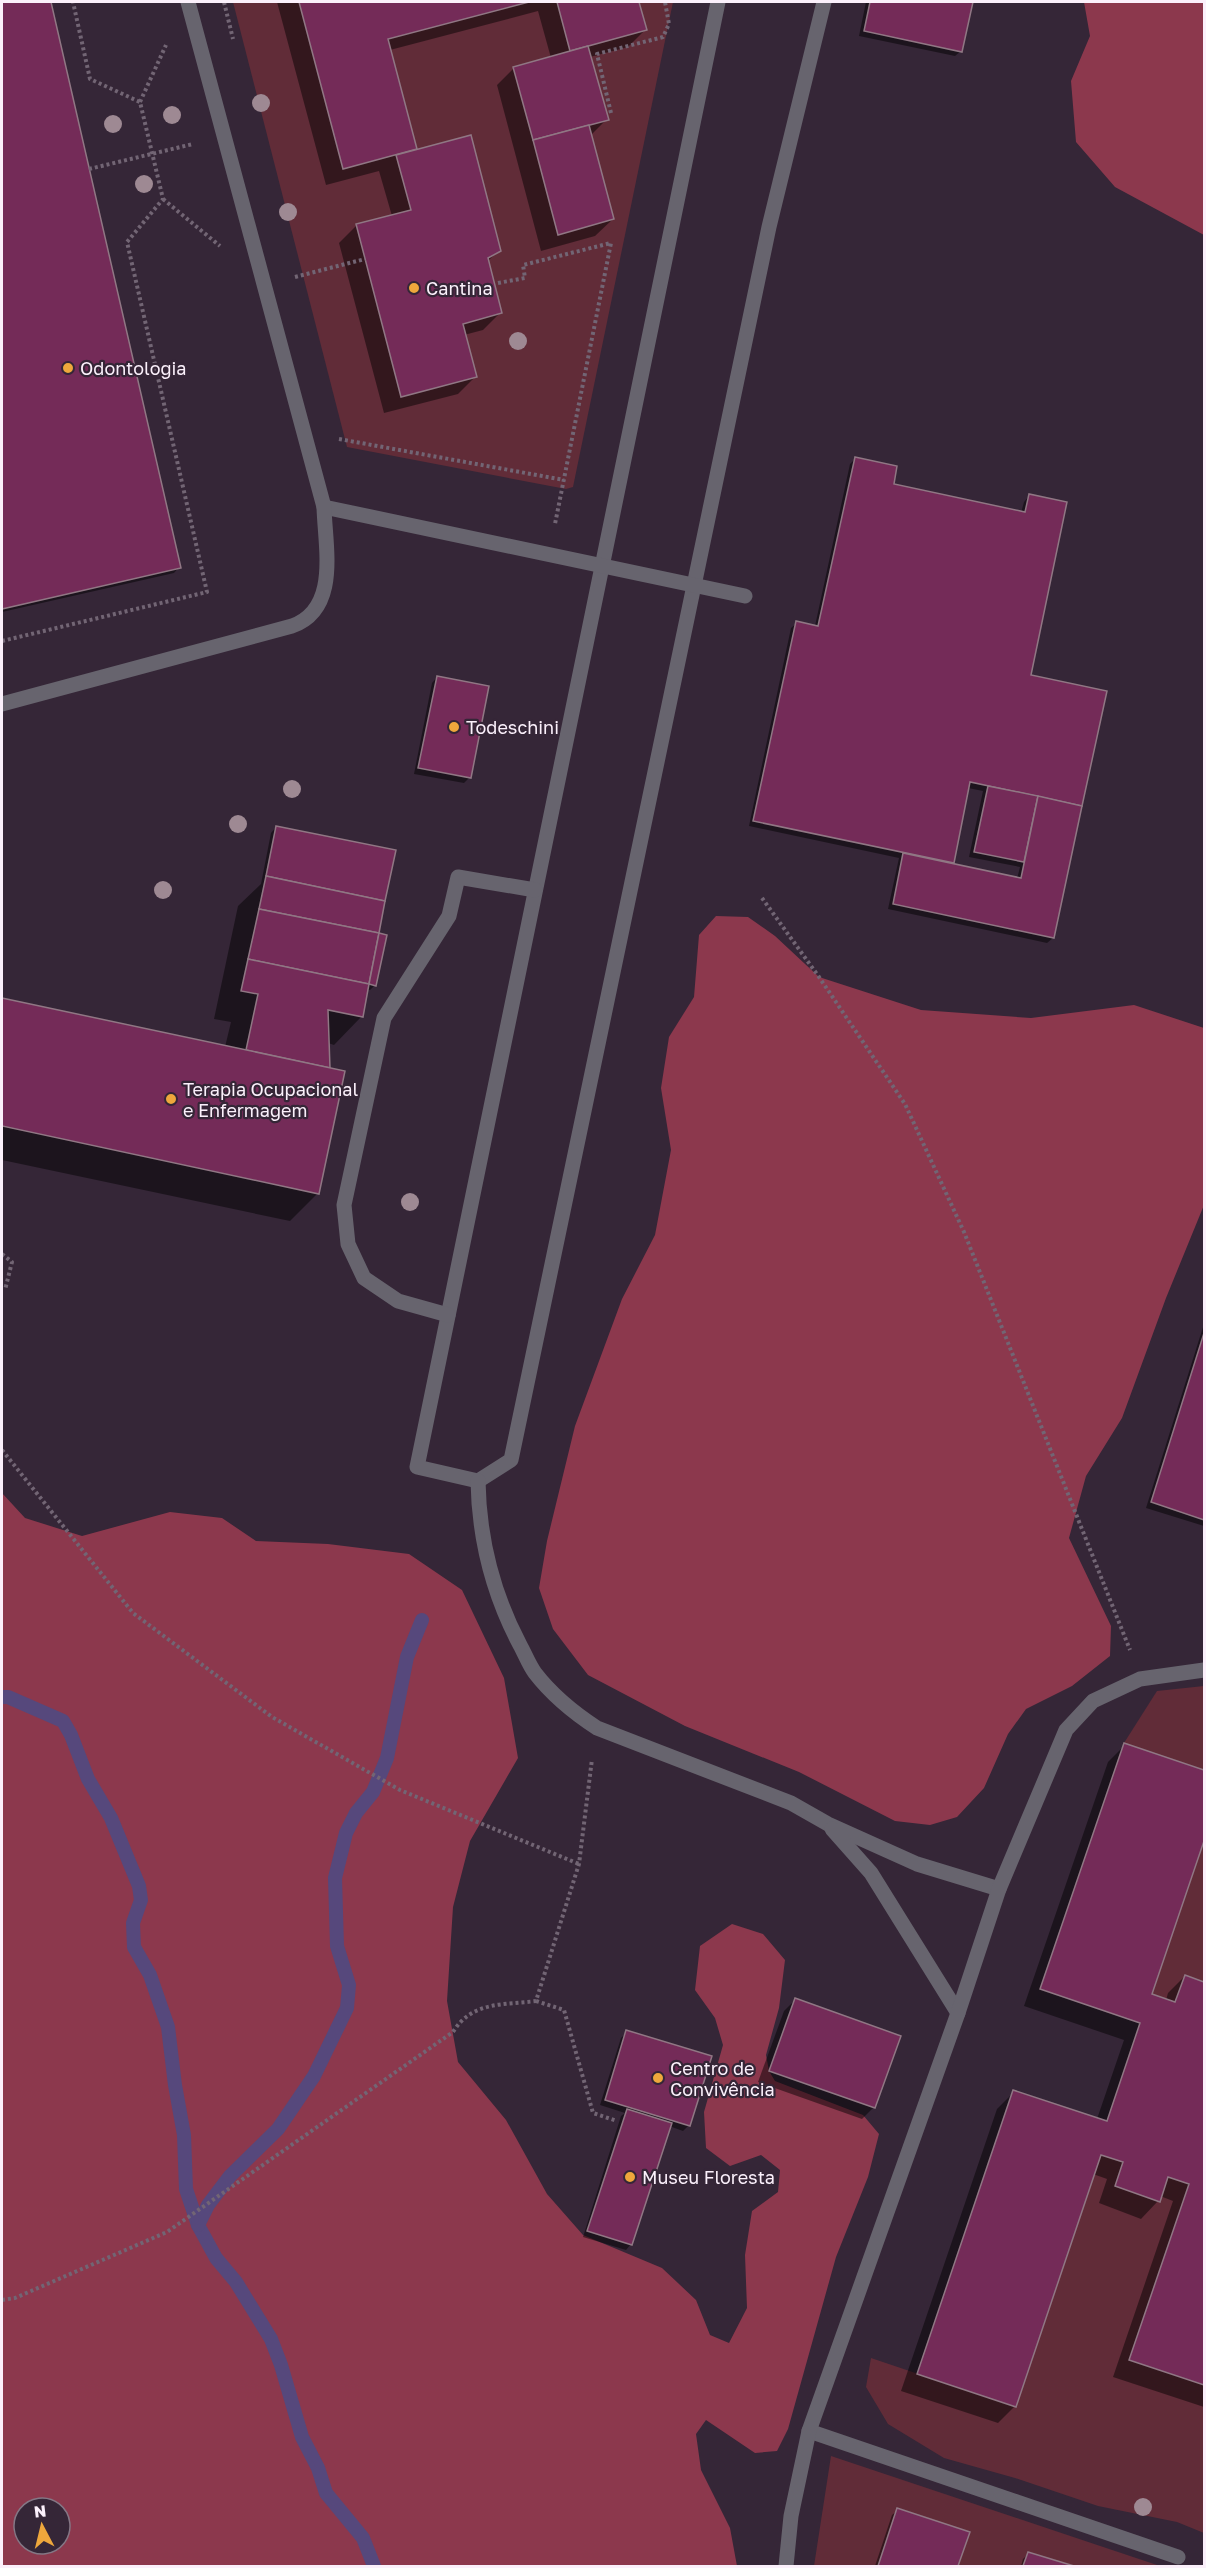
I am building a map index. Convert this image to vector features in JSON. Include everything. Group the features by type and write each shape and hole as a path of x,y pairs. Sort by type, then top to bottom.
{"lane":[{"path":"2,704 305,621 324,597 326,580 324,507 188,2"},
{"path":"718,2 417,1467 478,1481 512,1460 770,226 824,2"},
{"path":"324,507 745,596"},
{"path":"448,1315 398,1301 364,1278 348,1244 344,1205 384,1018 449,916 458,878 535,890"},
{"path":"478,1481 479,1515 487,1558 507,1619 535,1672 573,1713 597,1728 791,1803 828,1824 917,1864 999,1889"},
{"path":"786,2566 791,2516 809,2431 958,2013 999,1889 1066,1730 1093,1701 1140,1679 1204,1670"},
{"path":"828,1824 871,1873 958,2013"},
{"path":"809,2431 1178,2557"}],"path":[{"path":"73,2 90,78 140,102"},
{"path":"611,113 597,54 663,37 669,24 665,2"},
{"path":"166,43 140,102 163,199 263,281"},
{"path":"89,169 200,142"},
{"path":"2,640 207,592 127,242 163,199"},
{"path":"498,283 525,278 523,265 611,243 549,554"},
{"path":"294,277 365,259"},
{"path":"338,439 564,480"},
{"path":"762,898 905,1104 964,1232 1140,1679"},
{"path":"2,1254 12,1262 5,1290"},
{"path":"2,1450 133,1613 272,1717 400,1790 579,1864"},
{"path":"537,2001 579,1864 593,1753"},
{"path":"2,2300 15,2298 167,2232 453,2032 461,2018 480,2008 537,2001 564,2010 593,2113 617,2121"}],"shaded area":[{"path":"233,2 673,2 573,487 566,489 347,447"},
{"path":"1084,2 1204,2 1204,235 1115,187 1076,142 1071,81 1090,36"},
{"path":"716,916 748,917 775,936 819,977 921,1010 1031,1018 1134,1005 1204,1028 1204,1205 1166,1298 1122,1418 1086,1476 1069,1538 1111,1626 1110,1656 1072,1686 1026,1709 1008,1734 984,1788 957,1817 930,1825 895,1821 799,1772 685,1726 588,1675 553,1629 539,1588 547,1541 575,1426 622,1299 655,1235 671,1150 661,1088 669,1037 694,997 699,935"},
{"path":"2,1493 25,1518 82,1536 170,1512 222,1518 256,1541 328,1544 409,1554 462,1590 504,1678 518,1758 470,1841 453,1907 447,2001 458,2062 506,2120 547,2194 583,2235 662,2268 696,2300 710,2335 729,2343 747,2308 745,2255 752,2211 778,2192 780,2170 761,2155 730,2166 706,2148 704,2112 723,2045 715,2018 695,1990 700,1946 732,1924 763,1934 785,1960 779,2008 766,2055 769,2071 775,2081 863,2115 879,2134 868,2177 836,2257 788,2429 777,2451 755,2453 706,2420 696,2434 701,2470 730,2528 737,2566 2,2566"},
{"path":"1204,1686 1204,1770 1124,1743 1157,1691"},
{"path":"1204,1841 1204,1982 1185,1975 1175,2002 1152,1994"},
{"path":"1101,2155 1123,2162 1115,2186 1159,2202 1168,2177 1189,2184 1129,2359 1204,2385 1204,2533 1177,2522 1098,2506 1015,2478 944,2458 888,2424 866,2387 871,2358 1016,2407"},
{"path":"831,2456 1160,2566 1074,2566 1029,2552 1023,2566 958,2566 970,2532 898,2508 878,2566 814,2566"}],"building":[{"name":"Odontologia","path":"2,2 51,2 181,568 2,609"},
{"path":"299,2 529,2 388,39 417,149 343,169"},
{"path":"557,2 639,2 647,30 570,51"},
{"path":"870,2 973,2 962,52 864,31"},
{"path":"588,46 609,120 533,140 513,67"},
{"path":"589,125 614,219 558,235 533,140"},
{"path":"471,135 501,251 488,258 502,313 463,324 477,377 401,397 356,224 411,210 396,155"},
{"path":"855,457 897,466 894,484 1025,512 1029,494 1067,502 1031,675 1107,691 1082,806 970,782 954,863 753,821 796,621 818,626"},
{"name":"Todeschini","path":"437,676 489,686 471,778 418,768"},
{"path":"988,786 1038,796 1024,862 974,852"},
{"path":"1038,796 1082,806 1054,938 893,904 903,853 1021,878"},
{"path":"276,826 396,850 385,901 266,876"},
{"path":"266,876 385,901 379,933 259,909"},
{"path":"259,909 379,933 369,984 248,959"},
{"path":"379,933 387,935 376,986 369,984"},
{"path":"248,959 369,984 363,1017 328,1010 330,1068 246,1050 258,994 241,991"},
{"name":"Terapia Ocupacional e Enfermagem","path":"2,998 345,1071 319,1194 2,1126"},
{"path":"1204,1333 1204,1520 1151,1502"},
{"path":"1124,1743 1204,1770 1204,1841 1152,1994 1175,2002 1185,1975 1204,1982 1204,2385 1129,2360 1189,2184 1168,2177 1160,2202 1115,2186 1123,2162 1101,2155 1016,2407 917,2374 1013,2090 1107,2121 1140,2023 1040,1989"},
{"path":"795,1998 901,2036 875,2108 769,2071"},
{"name":"Centro de Convivência","path":"626,2030 712,2056 690,2126 605,2100"},
{"name":"Museu Floresta","path":"627,2109 672,2123 632,2245 587,2231"},
{"path":"897,2508 970,2532 958,2566 878,2566"},
{"path":"1028,2552 1074,2566 1023,2566"}],"waterway":[{"path":"198,2225 208,2205 230,2176 278,2129 314,2076 347,2008 349,1985 337,1946 335,1878 346,1833 356,1813 373,1792 387,1758 407,1657 422,1620"},
{"path":"2,1697 8,1697 63,1721 71,1735 88,1779 111,1818 139,1886 141,1900 133,1923 134,1947 150,1975 168,2027 184,2135 186,2189 198,2225 216,2258 236,2282 271,2339 302,2437 318,2468 326,2493 363,2538 374,2566"}],"place":[{"name":"Cantina","path":"414,288"},
{"name":"Odontologia","path":"68,368"},
{"name":"Todeschini","path":"454,727"},
{"name":"Terapia Ocupacional e Enfermagem","path":"171,1099"},
{"name":"Centro de Convivência","path":"658,2078"},
{"name":"Museu Floresta","path":"630,2177"}]}
